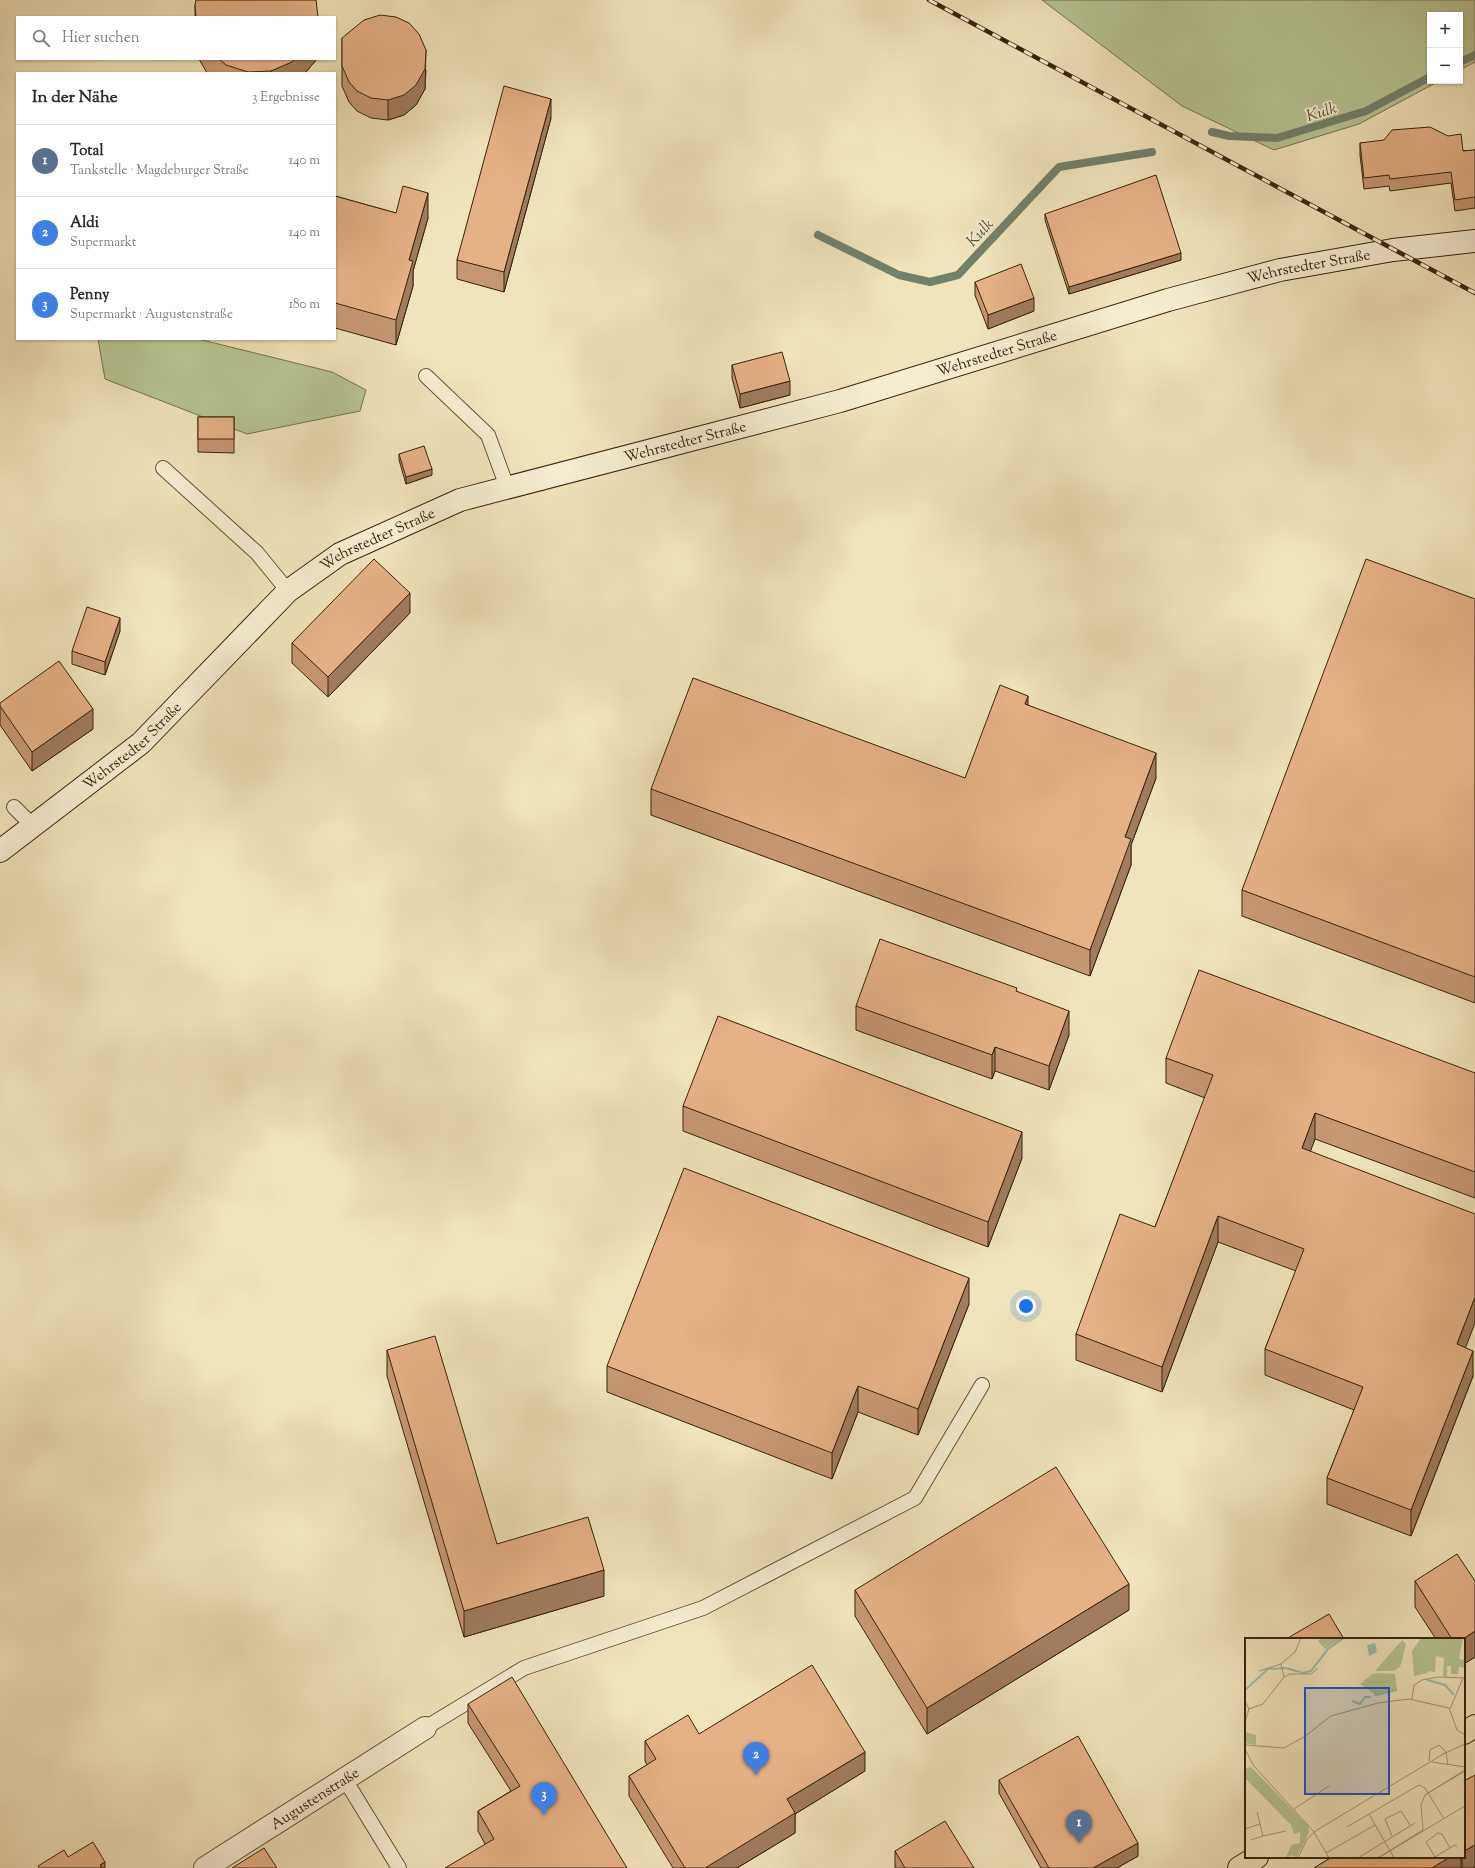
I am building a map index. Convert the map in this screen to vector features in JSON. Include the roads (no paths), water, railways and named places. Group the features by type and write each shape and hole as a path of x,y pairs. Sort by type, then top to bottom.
{"main road":[{"path":"1465,1732 1475,1726"},
{"path":"1239,1868 1255,1858"}],"street":[{"name":"Wehrstedter Straße","path":"0,851 141,743 288,591 340,554 460,500 840,401 1168,300 1280,270 1379,252 1475,241"},
{"name":"Augustenstraße","path":"205,1868 344,1778 425,1728"}],"lane":[{"path":"426,376 488,435 507,487"},
{"path":"163,468 257,554 288,591"},
{"path":"14,807 33,826"},
{"path":"425,1728 524,1668 703,1608 915,1498 982,1385"},
{"path":"344,1778 399,1868"}],"waterway":[{"name":"Kulk","path":"1463,61 1475,55"},
{"name":"Kulk","path":"1212,132 1229,136 1277,138 1366,111 1427,79"},
{"name":"Kulk","path":"818,235 899,275 930,282 958,275 1059,167 1152,152"}],"railway":[{"path":"929,0 1475,293"}],"place":[{"name":"Aldi","path":"756,1775"},
{"name":"Penny","path":"544,1815"},
{"name":"Total","path":"1079,1843"}]}
